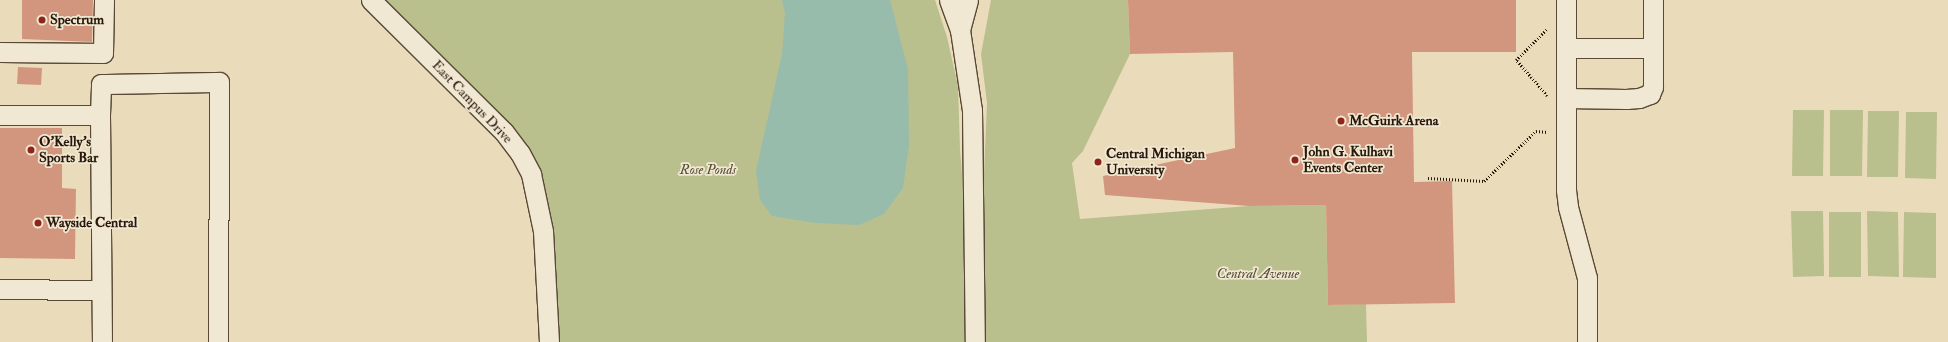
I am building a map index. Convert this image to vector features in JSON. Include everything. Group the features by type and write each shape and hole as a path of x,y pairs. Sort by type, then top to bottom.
{"street":[{"path":"0,52 103,53 104,0"},
{"name":"East Campus Drive","path":"371,0 504,132 520,153 535,188 543,231 549,342"},
{"path":"949,0 960,30 972,110 975,342"},
{"path":"960,30 968,0"},
{"path":"1566,0 1567,48 1559,99 1568,207 1587,278 1587,342"},
{"path":"1559,99 1626,99 1639,98 1650,94 1653,86 1653,0"},
{"path":"1567,48 1653,48"},
{"path":"102,342 101,84 219,82 218,342"},
{"path":"0,115 100,115"},
{"path":"0,289 101,290"}],"path":[{"path":"1552,24 1516,60 1559,99"},
{"path":"1428,178 1484,181 1536,131 1551,133"}],"green space":[{"name":"Rose Ponds","path":"371,0 935,0 947,37 958,86 960,149 975,342 549,342 531,174"},
{"name":"Central Avenue","path":"991,0 1128,0 1130,54 1083,151 1072,163 1080,219 1249,206 1326,205 1328,305 1366,304 1367,342 977,342 987,103 981,54"},
{"path":"1793,110 1824,110 1823,176 1792,176"},
{"path":"1830,110 1863,110 1862,176 1830,176"},
{"path":"1868,111 1899,111 1898,177 1867,177"},
{"path":"1906,112 1937,112 1936,179 1905,178"},
{"path":"1791,211 1823,211 1824,276 1793,277"},
{"path":"1867,211 1898,212 1899,277 1868,276"},
{"path":"1829,212 1861,212 1861,277 1829,277"},
{"path":"1904,212 1936,213 1936,278 1903,277"}],"shaded area":[{"path":"782,0 890,0 908,69 909,145 903,188 884,214 859,225 815,223 772,216 760,200 756,171 782,54 785,13"}],"building":[{"path":"22,0 93,0 92,42 22,39"},
{"name":"John G. Kulhavi Events Center","path":"1128,0 1516,0 1516,52 1412,52 1414,182 1452,181 1455,303 1328,305 1326,205 1249,206 1105,195 1103,176 1235,148 1233,52 1130,54"},
{"path":"18,67 42,68 41,85 17,84"},
{"path":"0,128 62,128 62,188 76,189 75,259 0,258"}],"place":[{"name":"Spectrum","path":"42,20"},
{"name":"McGuirk Arena","path":"1341,121"},
{"name":"O'Kelly's Sports Bar","path":"31,150"},
{"name":"John G. Kulhavi Events Center","path":"1295,160"},
{"name":"Central Michigan University","path":"1098,162"},
{"name":"Wayside Central","path":"38,223"}]}
